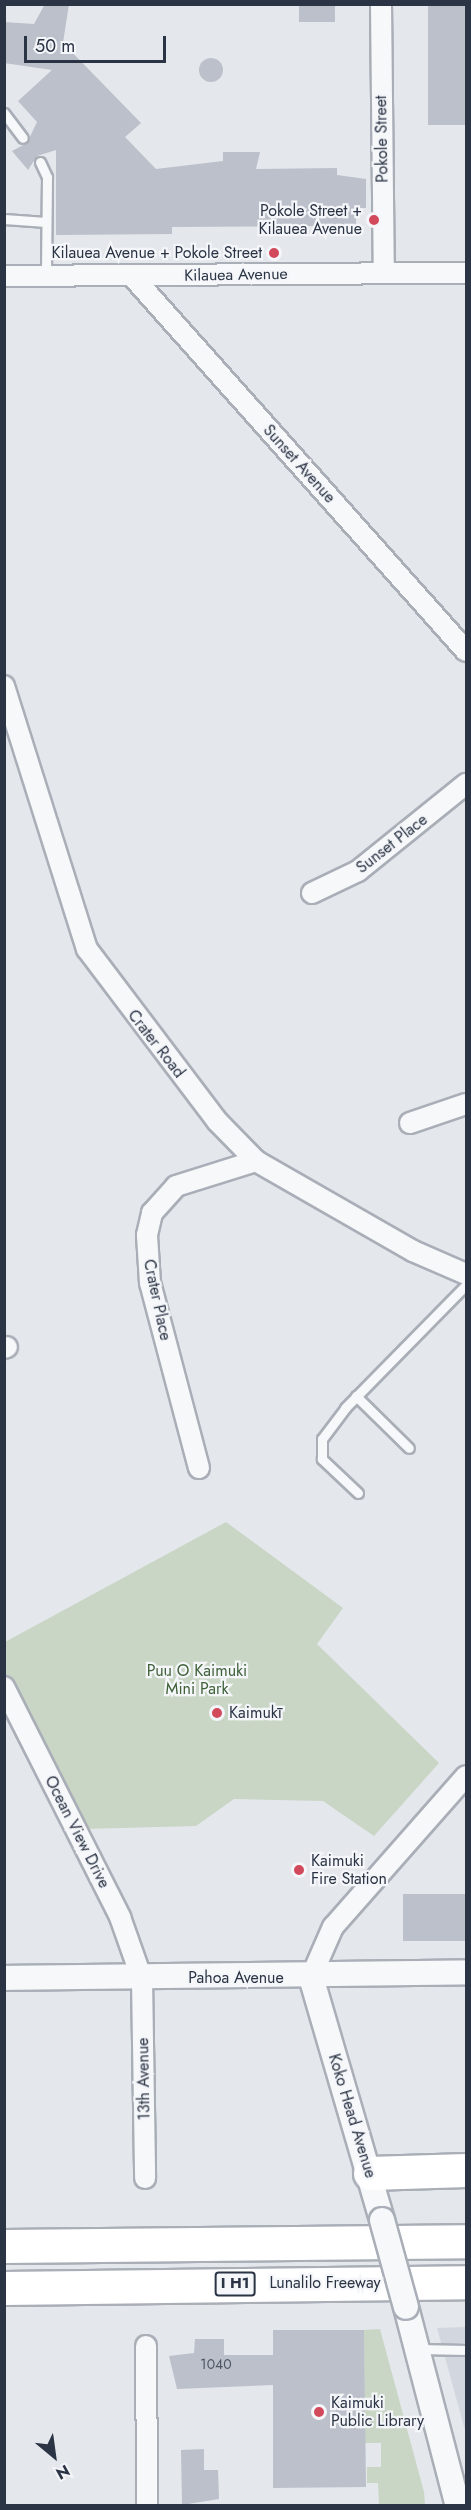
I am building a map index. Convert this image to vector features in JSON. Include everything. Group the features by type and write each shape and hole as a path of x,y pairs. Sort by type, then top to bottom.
{"highway":[{"path":"370,2173 466,2169"},
{"path":"4,2246 466,2241"},
{"name":"Lunalilo Freeway","path":"4,2288 466,2282"}],"street":[{"name":"Pokole Street","path":"381,4 384,273"},
{"name":"Kilauea Avenue","path":"4,276 466,273"},
{"name":"Sunset Avenue","path":"132,276 466,651"},
{"name":"Crater Road","path":"4,687 87,949 217,1122 256,1161 413,1251 466,1274"},
{"name":"Sunset Place","path":"312,893 358,871 466,784"},
{"path":"410,1123 466,1104"},
{"name":"Crater Place","path":"199,1468 150,1283 147,1235 152,1214 176,1186 256,1161"},
{"name":"Ocean View Drive","path":"4,1688 120,1917 142,1979"},
{"path":"310,1977 333,1927 466,1776"},
{"name":"Pahoa Avenue","path":"4,1978 310,1977 466,1972"},
{"name":"Koko Head Avenue","path":"310,1977 370,2173 458,2505"},
{"name":"13th Avenue","path":"142,1979 145,2178"},
{"path":"146,2346 147,2505"}],"lane":[{"path":"4,113 23,138"},
{"path":"40,162 47,177 46,276"},
{"path":"4,219 46,222"},
{"path":"358,1493 322,1460 322,1439 356,1396 466,1285"},
{"path":"356,1396 409,1448"},
{"path":"417,2349 466,2350"}],"shaded area":[{"path":"466,2327 466,2434 437,2328"}],"green space":[{"name":"Puu O Kaimuki Mini Park","path":"226,1522 343,1608 317,1644 439,1763 374,1836 323,1801 234,1799 196,1826 83,1829 5,1674 5,1642"},
{"path":"380,2329 424,2492 425,2505 379,2505 378,2483 367,2483 367,2467 381,2467 381,2443 365,2443 364,2330"}],"building":[{"path":"45,4 69,4 63,43 141,123 125,137 156,169 223,161 223,152 260,152 256,169 337,168 337,175 366,179 366,208 356,208 356,231 322,231 322,226 172,227 172,234 56,235 56,150 37,156 28,170 12,151 27,143 37,122 18,101 52,70 4,63 4,22 34,24"},
{"path":"299,4 335,4 335,22 299,22"},
{"path":"428,4 466,4 466,125 428,125"},
{"path":"211,58 220,61 223,70 220,79 211,82 202,79 199,70 202,61"},
{"path":"403,1894 466,1894 466,1941 403,1941"},
{"name":"Kaimuki Public Library","path":"273,2330 364,2330 366,2487 273,2488 273,2385 177,2389 169,2356 194,2353 195,2339 224,2339 224,2355 273,2355"},
{"path":"204,2449 204,2470 218,2470 219,2499 182,2505 181,2450"}],"place":[{"name":"Pokole Street + Kilauea Avenue","path":"374,220"},
{"name":"Kilauea Avenue + Pokole Street","path":"274,253"},
{"name":"Kaimukī","path":"217,1713"},
{"name":"Kaimuki Fire Station","path":"299,1870"},
{"name":"Kaimuki Public Library","path":"319,2412"}]}
